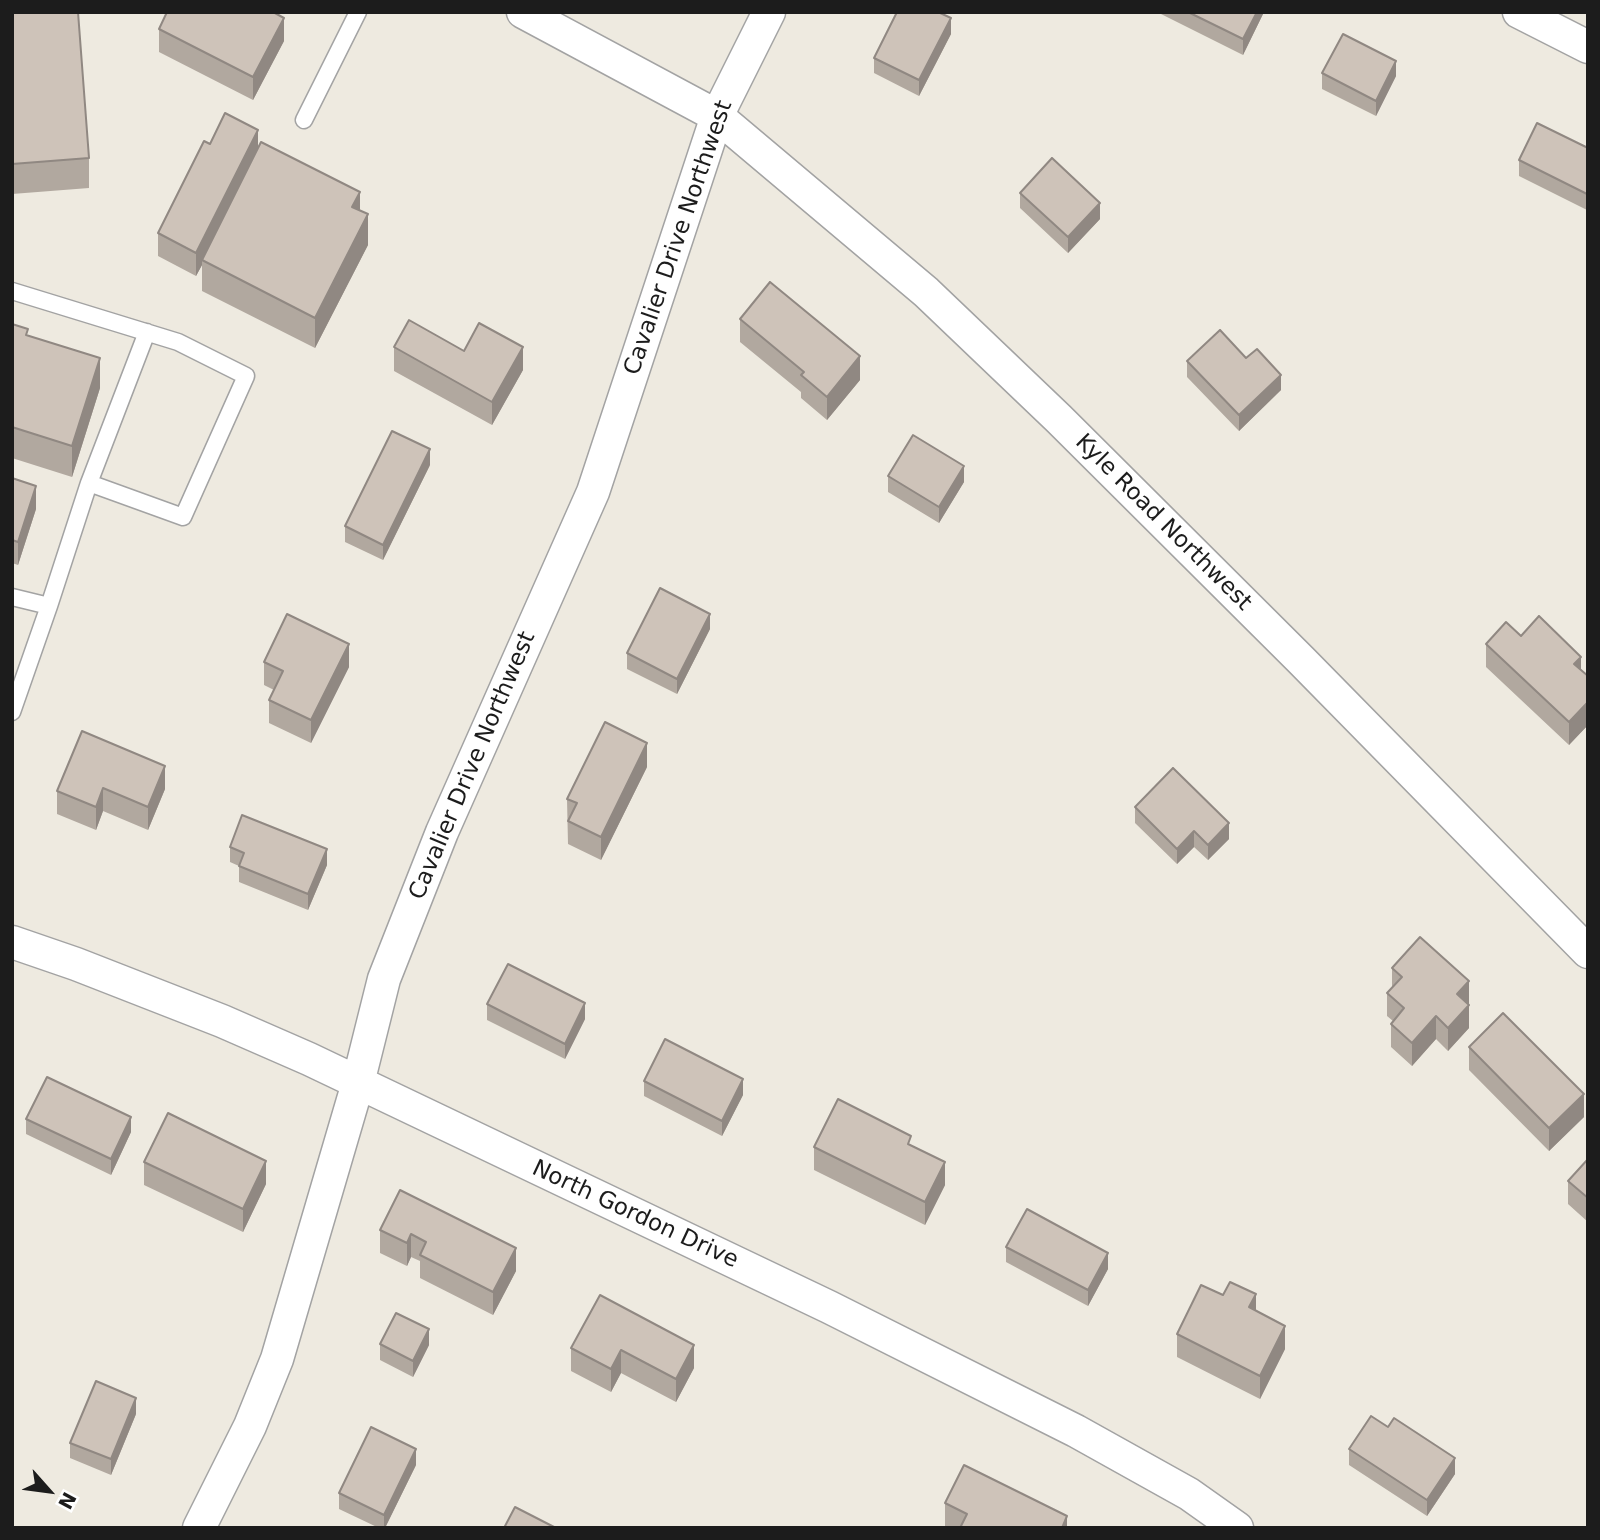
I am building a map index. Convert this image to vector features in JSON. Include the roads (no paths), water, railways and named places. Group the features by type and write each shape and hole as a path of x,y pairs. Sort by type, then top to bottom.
{"street":[{"name":"Kyle Road Northwest","path":"523,12 717,116 926,292 1040,400 1588,953"},
{"name":"Cavalier Drive Northwest","path":"200,1528 250,1426 277,1359 358,1083 384,979 437,845 593,492 717,116 769,12"},
{"path":"1519,12 1588,47"},
{"name":"North Gordon Drive","path":"12,942 222,1021 829,1307 1063,1424 1189,1494 1237,1528"}],"lane":[{"path":"304,120 358,12"},
{"path":"12,291 178,342 246,376 183,517 89,483"},
{"path":"12,712 89,483 147,332"},
{"path":"12,597 49,606"}]}
